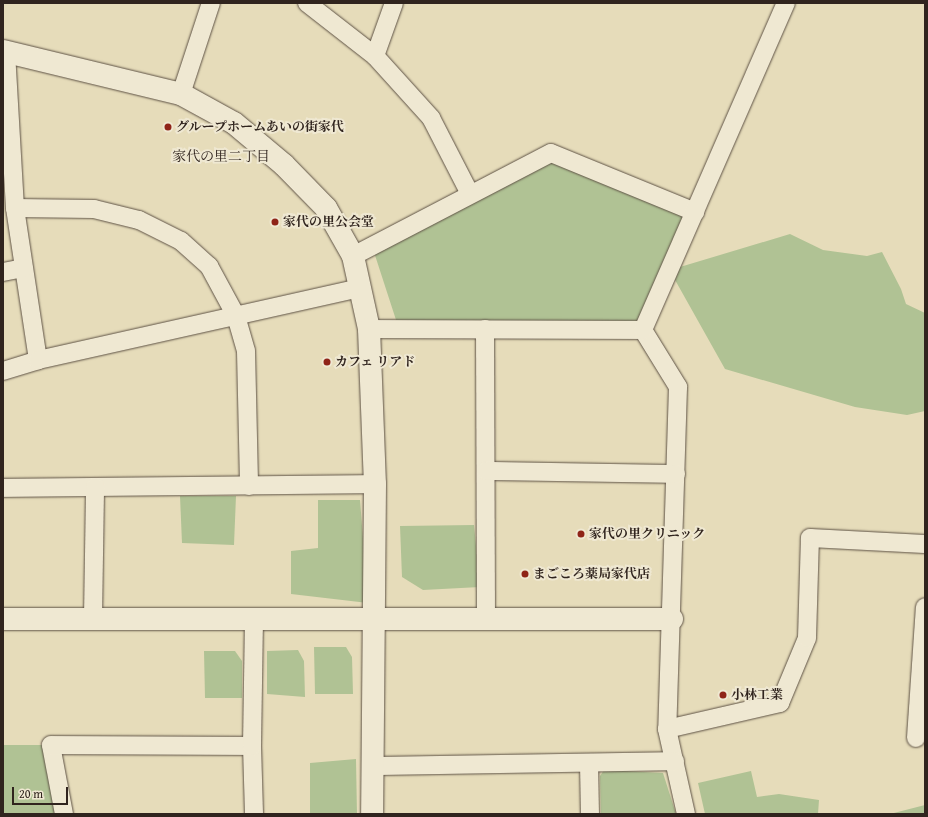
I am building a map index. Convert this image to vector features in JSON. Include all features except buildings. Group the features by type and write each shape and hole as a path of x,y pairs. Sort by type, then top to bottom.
{"street":[{"path":"182,94 211,3"},
{"path":"307,3 375,56 430,118 470,194"},
{"path":"375,56 394,3"},
{"path":"643,330 786,3"},
{"path":"38,360 15,208 4,51 182,94 234,123 284,165 326,208 353,256 369,329 375,484 372,618 372,814"},
{"path":"353,256 551,153 695,212"},
{"path":"15,208 94,209 139,220 181,241 209,266 236,316 246,351 249,486"},
{"path":"3,272 24,268"},
{"path":"3,371 38,360 361,288"},
{"path":"369,329 643,330"},
{"path":"485,329 486,620"},
{"path":"643,330 678,387 672,619 667,729 686,814"},
{"path":"486,471 676,474"},
{"path":"3,488 375,484"},
{"path":"93,618 95,487"},
{"path":"667,729 780,703 807,638 810,538 925,544"},
{"path":"916,738 925,607"},
{"path":"3,619 672,619"},
{"path":"254,619 252,746 254,814"},
{"path":"64,814 51,745 252,746"},
{"path":"372,766 675,762"},
{"path":"589,763 590,814"}],"green space":[{"path":"551,153 695,212 670,270 790,234 823,250 867,256 882,252 901,289 906,304 925,313 925,411 907,415 855,407 725,369 670,271 645,325 397,323 372,246"},
{"path":"180,496 236,496 234,545 182,543"},
{"path":"318,500 360,500 368,603 291,594 291,551 318,548"},
{"path":"474,525 480,587 423,590 402,577 400,526"},
{"path":"314,647 346,647 352,657 353,694 315,694"},
{"path":"298,650 304,661 305,697 267,694 267,651"},
{"path":"204,651 235,651 242,661 242,698 205,698"},
{"path":"3,745 51,745 59,814 3,814"},
{"path":"356,759 357,814 310,814 310,763"},
{"path":"604,770 663,773 676,814 601,814 600,776"},
{"path":"751,771 757,797 779,794 819,800 818,814 705,814 698,783"},
{"path":"925,805 925,814 890,814"}],"place":[{"name":"グループホームあいの街家代","path":"168,127"},
{"name":"家代の里公会堂","path":"275,222"},
{"name":"カフェ リアド","path":"327,362"},
{"name":"家代の里クリニック","path":"581,534"},
{"name":"まごころ薬局家代店","path":"525,574"},
{"name":"小林工業","path":"723,695"}],"district":[{"name":"家代の里二丁目","path":"221,156"}]}
